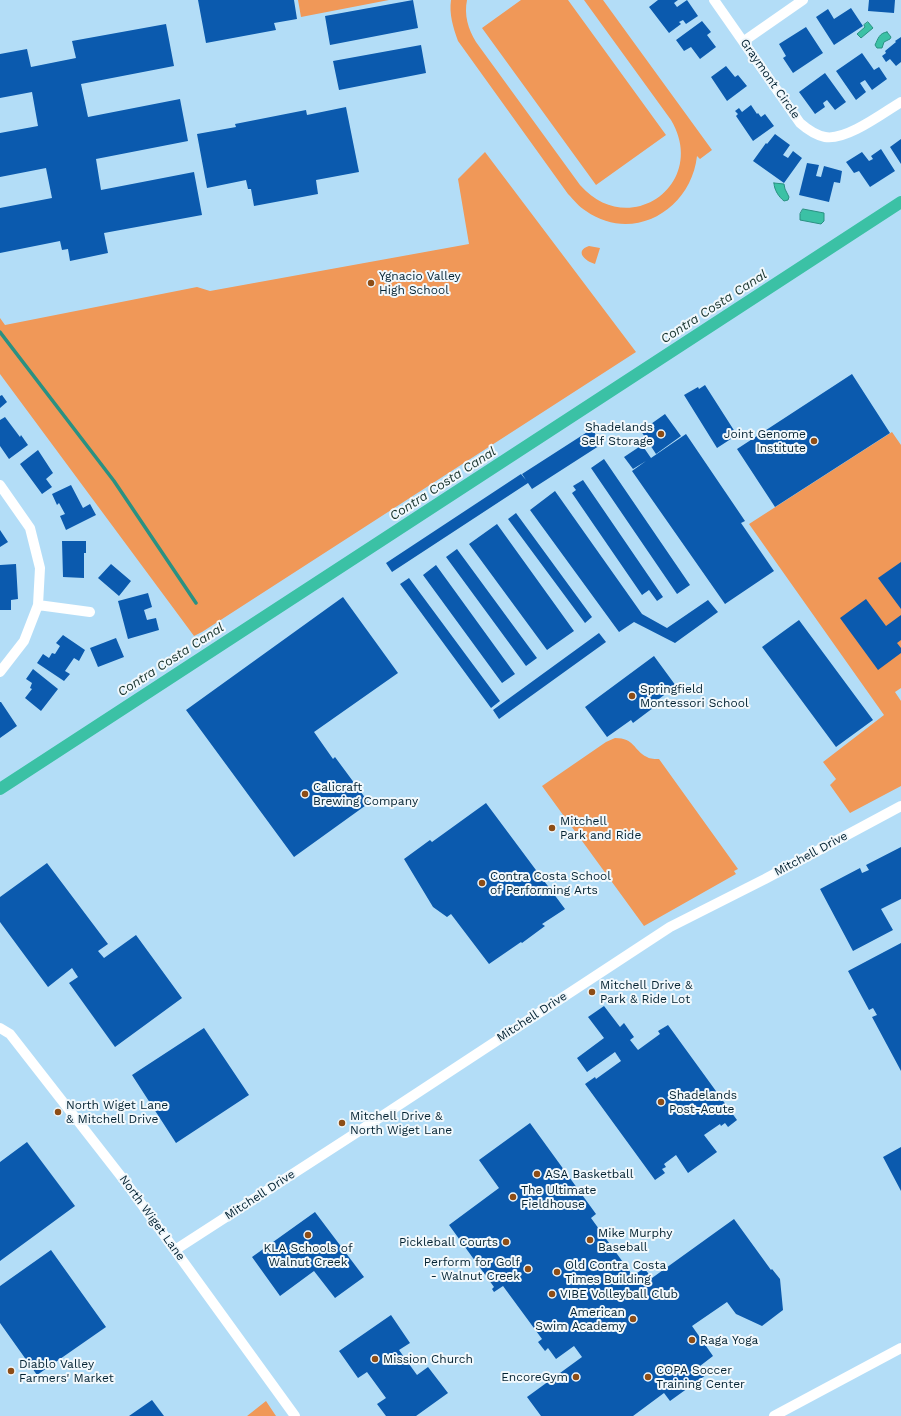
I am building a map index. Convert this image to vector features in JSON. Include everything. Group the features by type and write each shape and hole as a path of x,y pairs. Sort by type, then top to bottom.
{"street":[{"name":"Graymont Circle","path":"714,0 800,123 812,132 826,137 838,137 854,130 901,102"},
{"path":"744,41 803,0"},
{"path":"0,672 24,641 38,605 40,568 30,528 1,487"},
{"path":"38,605 90,612"},
{"name":"Mitchell Drive","path":"175,1250 670,927 901,806"},
{"name":"North Wiget Lane","path":"0,1028 10,1034 15,1040 127,1184 295,1416"},
{"path":"774,1416 901,1348"}],"shaded area":[{"path":"298,0 389,0 301,17"},
{"path":"451,0 467,0 467,22 476,42 580,185 600,201 620,207 640,206 658,198 672,183 680,165 680,143 671,120 584,0 603,0 712,150 700,159 697,156 692,175 684,192 672,206 657,216 640,222 622,224 604,220 586,211 579,205 568,194 458,41 452,20"},
{"path":"521,0 568,0 666,135 596,185 482,28"},
{"path":"868,22 873,28 861,38 857,34"},
{"path":"887,32 891,37 890,39 884,42 882,48 877,48 875,45 879,37"},
{"path":"485,152 636,352 194,636 0,374 0,318 5,325 197,287 210,291 469,244 458,179"},
{"path":"774,183 784,184 789,197 788,200 784,201 780,197 776,191"},
{"path":"803,209 824,213 824,221 821,224 800,220 800,214"},
{"path":"589,246 600,248 595,264 588,261 582,253 582,250"},
{"path":"892,432 901,445 901,688 895,692 901,701 901,786 850,813 830,785 836,779 823,762 884,715 749,524"},
{"path":"615,738 630,742 648,758 659,759 738,869 734,871 736,874 644,926 542,786 606,742"},
{"path":"266,1401 276,1416 247,1416"}],"building":[{"path":"198,0 294,0 297,19 274,23 276,30 206,43"},
{"path":"413,0 418,28 330,45 325,16"},
{"path":"658,0 678,0 674,3 677,7 687,0 698,16 686,24 683,20 679,22 681,24 669,33 649,7"},
{"path":"869,0 895,0 894,13 868,11"},
{"path":"851,8 863,26 834,45 816,17 828,9 834,19"},
{"path":"702,21 711,32 707,35 716,47 700,59 691,47 684,51 676,40"},
{"path":"166,24 174,66 81,84 88,117 180,99 188,141 96,159 101,190 194,172 202,215 104,233 108,253 70,261 68,249 62,250 60,241 0,253 0,208 52,198 46,168 0,177 0,133 38,126 32,92 0,98 0,54 27,49 31,67 76,58 72,41"},
{"path":"806,27 823,53 793,73 783,58 786,56 779,44"},
{"path":"901,37 901,62 896,66 890,59 886,62 882,56 886,53 885,51 896,42 895,41"},
{"path":"421,45 426,73 339,90 333,61"},
{"path":"862,53 874,70 879,67 887,79 872,90 865,80 860,83 866,92 856,100 836,71"},
{"path":"726,66 735,77 738,75 747,86 727,101 711,77"},
{"path":"825,73 846,102 835,110 827,100 823,103 825,107 815,114 799,92"},
{"path":"751,105 761,117 765,114 774,126 753,141 736,116 738,114 735,111 739,108 742,112"},
{"path":"346,107 359,172 316,180 318,194 254,206 251,189 248,189 246,180 207,188 197,134 236,127 235,124 306,110 307,115"},
{"path":"775,134 790,145 783,155 788,158 793,151 802,158 784,183 753,161 766,143 767,144"},
{"path":"901,139 901,164 890,147"},
{"path":"881,149 895,171 870,187 859,171 854,173 846,162 862,152 869,161 873,159 871,156"},
{"path":"807,163 819,165 816,176 821,177 824,166 842,171 840,183 834,182 829,202 799,195"},
{"name":"Joint Genome Institute","path":"852,374 890,433 775,507 737,449"},
{"name":"Joint Genome Institute","path":"705,385 737,435 717,448 684,395 698,387 699,389"},
{"path":"2,395 7,402 0,408 0,396"},
{"name":"Shadelands Self Storage","path":"665,414 681,436 656,454 641,431"},
{"path":"5,417 28,445 9,459 0,446 0,420"},
{"path":"592,429 602,444 532,489 528,483 392,572 386,563 521,474 526,480 522,474"},
{"path":"686,434 745,521 741,523 774,571 725,604 632,471 646,461 633,469 624,457 642,445 651,458"},
{"path":"38,450 53,473 46,479 52,487 42,494 20,464"},
{"path":"604,459 690,585 677,594 591,468"},
{"path":"583,480 663,597 657,601 649,590 642,595 572,493 576,490 573,486"},
{"path":"71,485 83,508 90,504 96,515 66,530 60,516 65,514 59,503 57,505 52,494"},
{"path":"555,491 642,614 667,628 708,600 718,612 675,643 634,622 619,632 530,510"},
{"path":"516,513 592,617 585,623 508,519"},
{"path":"497,524 574,631 547,650 469,544"},
{"path":"0,530 8,542 0,547"},
{"path":"62,541 86,541 86,553 84,553 84,578 63,577"},
{"path":"457,549 537,658 526,666 446,557"},
{"path":"901,562 901,609 878,578"},
{"path":"16,564 18,599 11,600 11,610 0,610 0,565"},
{"path":"111,564 131,581 119,596 98,578"},
{"path":"436,565 515,674 502,683 423,575"},
{"path":"409,578 500,701 491,708 400,584"},
{"path":"148,593 152,607 144,610 147,620 156,618 159,630 128,639 118,601"},
{"path":"343,597 398,673 314,732 333,759 335,757 369,803 294,857 186,710"},
{"path":"866,599 886,626 901,615 901,640 897,643 901,648 901,653 878,670 840,618"},
{"path":"799,620 873,720 836,747 762,647"},
{"path":"599,633 606,642 499,719 493,710"},
{"path":"63,635 85,650 79,661 74,658 65,671 70,674 64,681 37,663 43,654 49,658 52,653 55,654 60,646 56,643"},
{"path":"116,638 124,657 98,667 90,648"},
{"name":"Springfield Montessori School","path":"654,656 676,686 651,705 653,708 633,723 631,720 607,737 585,707"},
{"path":"33,669 58,689 41,711 25,698 32,689 30,688 32,683 26,679"},
{"path":"0,702 17,726 0,738"},
{"name":"Contra Costa School of Performing Arts","path":"486,803 565,909 542,924 545,926 522,943 521,942 489,964 451,914 447,917 433,907 404,859 430,840 432,842"},
{"path":"901,847 901,899 881,909 893,930 853,951 820,889 860,868 862,873 869,870 866,865"},
{"path":"47,863 108,944 98,951 104,958 136,935 182,998 115,1047 69,983 78,977 72,968 48,987 0,922 0,897"},
{"path":"901,943 901,1071 872,1017 877,1015 873,1008 869,1010 848,971"},
{"name":"Shadelands Post-Acute","path":"604,1006 620,1027 624,1023 634,1037 630,1040 638,1050 660,1034 658,1031 668,1025 737,1120 728,1127 725,1123 721,1126 720,1124 704,1135 717,1152 688,1173 676,1155 664,1164 666,1167 662,1169 665,1173 655,1180 585,1084 595,1077 596,1079 621,1061 615,1052 587,1072 577,1058 604,1038 588,1017"},
{"path":"204,1028 249,1095 176,1143 132,1075"},
{"name":"Old Contra Costa Times Building","path":"530,1123 596,1214 591,1218 633,1276 644,1268 652,1278 734,1219 771,1270 772,1269 780,1279 783,1310 762,1326 736,1314 727,1302 692,1326 713,1356 700,1366 706,1375 670,1401 664,1393 633,1416 541,1416 527,1397 582,1357 574,1346 556,1359 548,1348 545,1351 538,1342 542,1339 503,1286 494,1292 492,1289 494,1287 449,1225 499,1188 479,1160"},
{"path":"27,1142 75,1206 0,1261 0,1162"},
{"path":"901,1147 901,1191 883,1157"},
{"name":"KLA Schools of Walnut Creek","path":"315,1212 364,1277 335,1298 314,1271 280,1296 252,1257"},
{"path":"51,1250 106,1327 37,1375 0,1323 0,1286"},
{"name":"Mission Church","path":"391,1315 410,1343 399,1350 417,1375 428,1367 448,1393 416,1416 386,1416 377,1404 386,1398 367,1372 358,1378 339,1351"},
{"path":"152,1400 164,1416 129,1416"}],"waterway":[{"name":"Contra Costa Canal","path":"0,789 901,202"},
{"path":"0,332 114,481 196,603"}],"place":[{"name":"Ygnacio Valley High School","path":"371,283"},
{"name":"Shadelands Self Storage","path":"661,434"},
{"name":"Joint Genome Institute","path":"814,441"},
{"name":"Springfield Montessori School","path":"632,696"},
{"name":"Calicraft Brewing Company","path":"305,794"},
{"name":"Mitchell Park and Ride","path":"552,828"},
{"name":"Contra Costa School of Performing Arts","path":"482,883"},
{"name":"Mitchell Drive & Park & Ride Lot","path":"592,992"},
{"name":"Shadelands Post-Acute","path":"661,1102"},
{"name":"North Wiget Lane & Mitchell Drive","path":"58,1112"},
{"name":"Mitchell Drive & North Wiget Lane","path":"342,1123"},
{"name":"ASA Basketball","path":"537,1174"},
{"name":"The Ultimate Fieldhouse","path":"513,1197"},
{"name":"KLA Schools of Walnut Creek","path":"308,1235"},
{"name":"Mike Murphy Baseball","path":"590,1240"},
{"name":"Pickleball Courts","path":"506,1242"},
{"name":"Perform for Golf - Walnut Creek","path":"528,1269"},
{"name":"Old Contra Costa Times Building","path":"557,1272"},
{"name":"VIBE Volleyball Club","path":"552,1294"},
{"name":"American Swim Academy","path":"633,1319"},
{"name":"Raga Yoga","path":"692,1340"},
{"name":"Mission Church","path":"375,1359"},
{"name":"Diablo Valley Farmers' Market","path":"11,1371"},
{"name":"EncoreGym","path":"576,1377"},
{"name":"COPA Soccer Training Center","path":"648,1377"}]}
